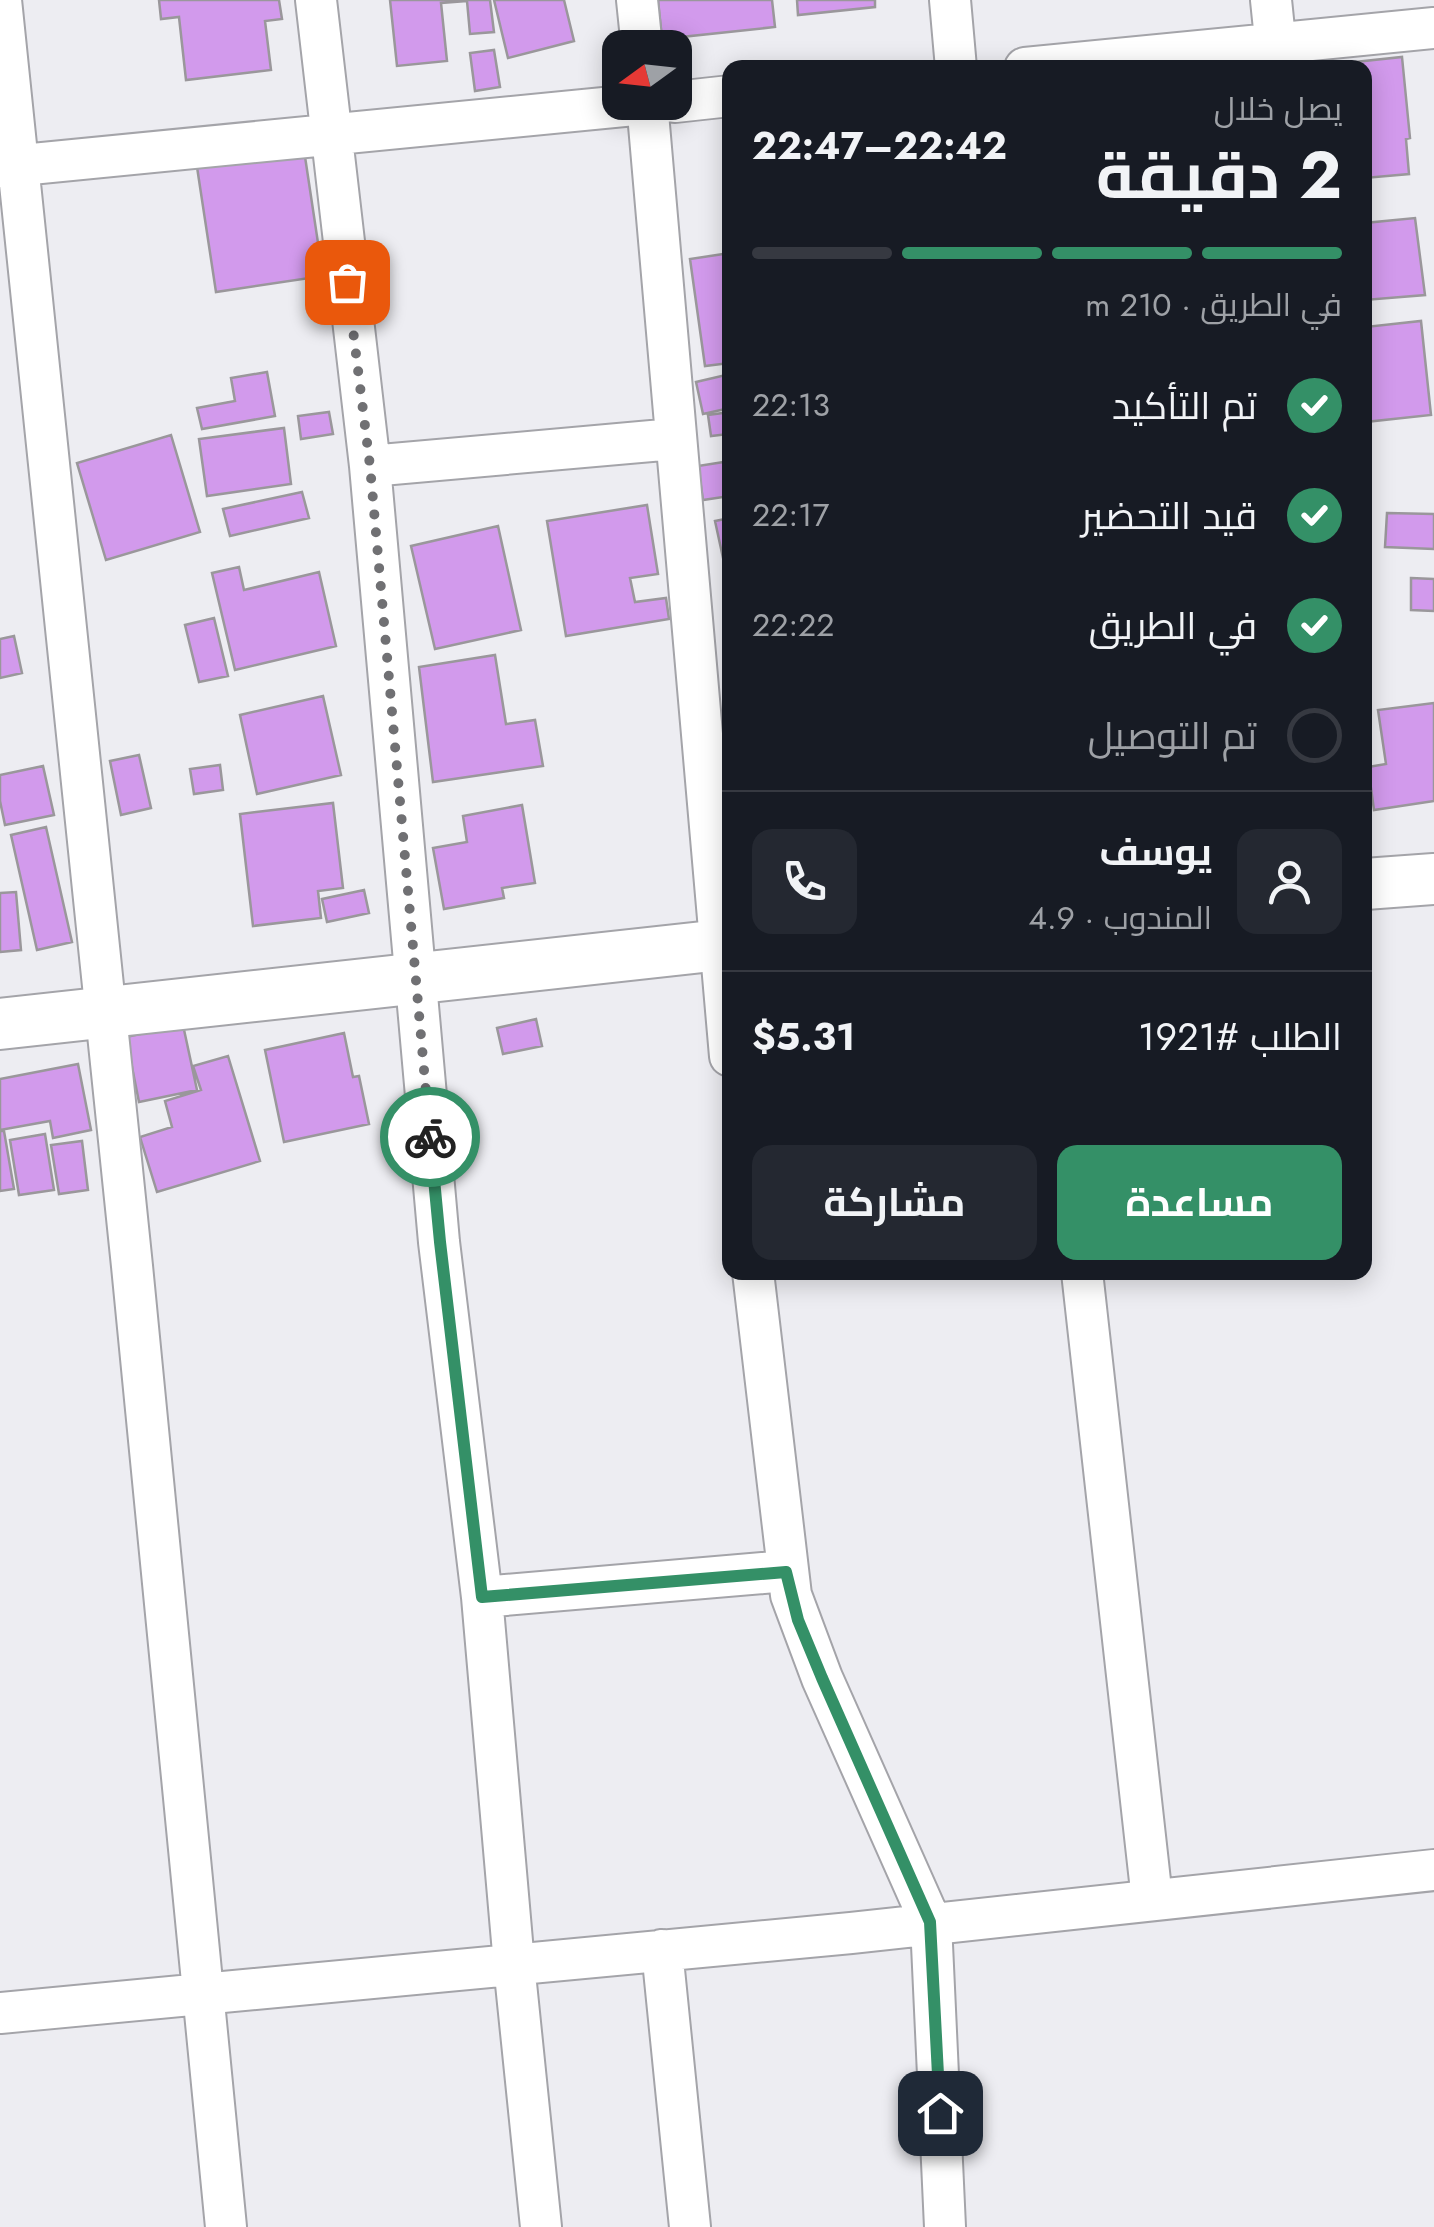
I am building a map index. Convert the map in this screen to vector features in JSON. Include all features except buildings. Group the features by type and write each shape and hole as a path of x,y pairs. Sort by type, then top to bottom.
{"street":[{"path":"0,0 8,166 106,1014 226,2227"},
{"path":"316,0 370,466 440,1242 482,1597 540,2227"},
{"path":"637,0 640,30"},
{"path":"950,0 955,60"},
{"path":"1271,0 1277,55"},
{"path":"1180,60 1277,55 1434,28"},
{"path":"692,100 722,97"},
{"path":"8,166 602,109"},
{"path":"660,120 674,439 722,924"},
{"path":"370,466 674,439"},
{"path":"1372,883 1434,879"},
{"path":"0,1024 722,944"},
{"path":"754,1280 786,1572 804,1634 930,1922 945,2227"},
{"path":"1083,1280 1152,1899"},
{"path":"482,1597 786,1572"},
{"path":"0,2013 204,1996 1434,1870"},
{"path":"662,1950 690,2227"}],"way so far":[{"path":"347,282 370,466 430,1137"}],"route":[{"path":"430,1137 482,1597 786,1572 798,1620 930,1922 940,2113"}]}
